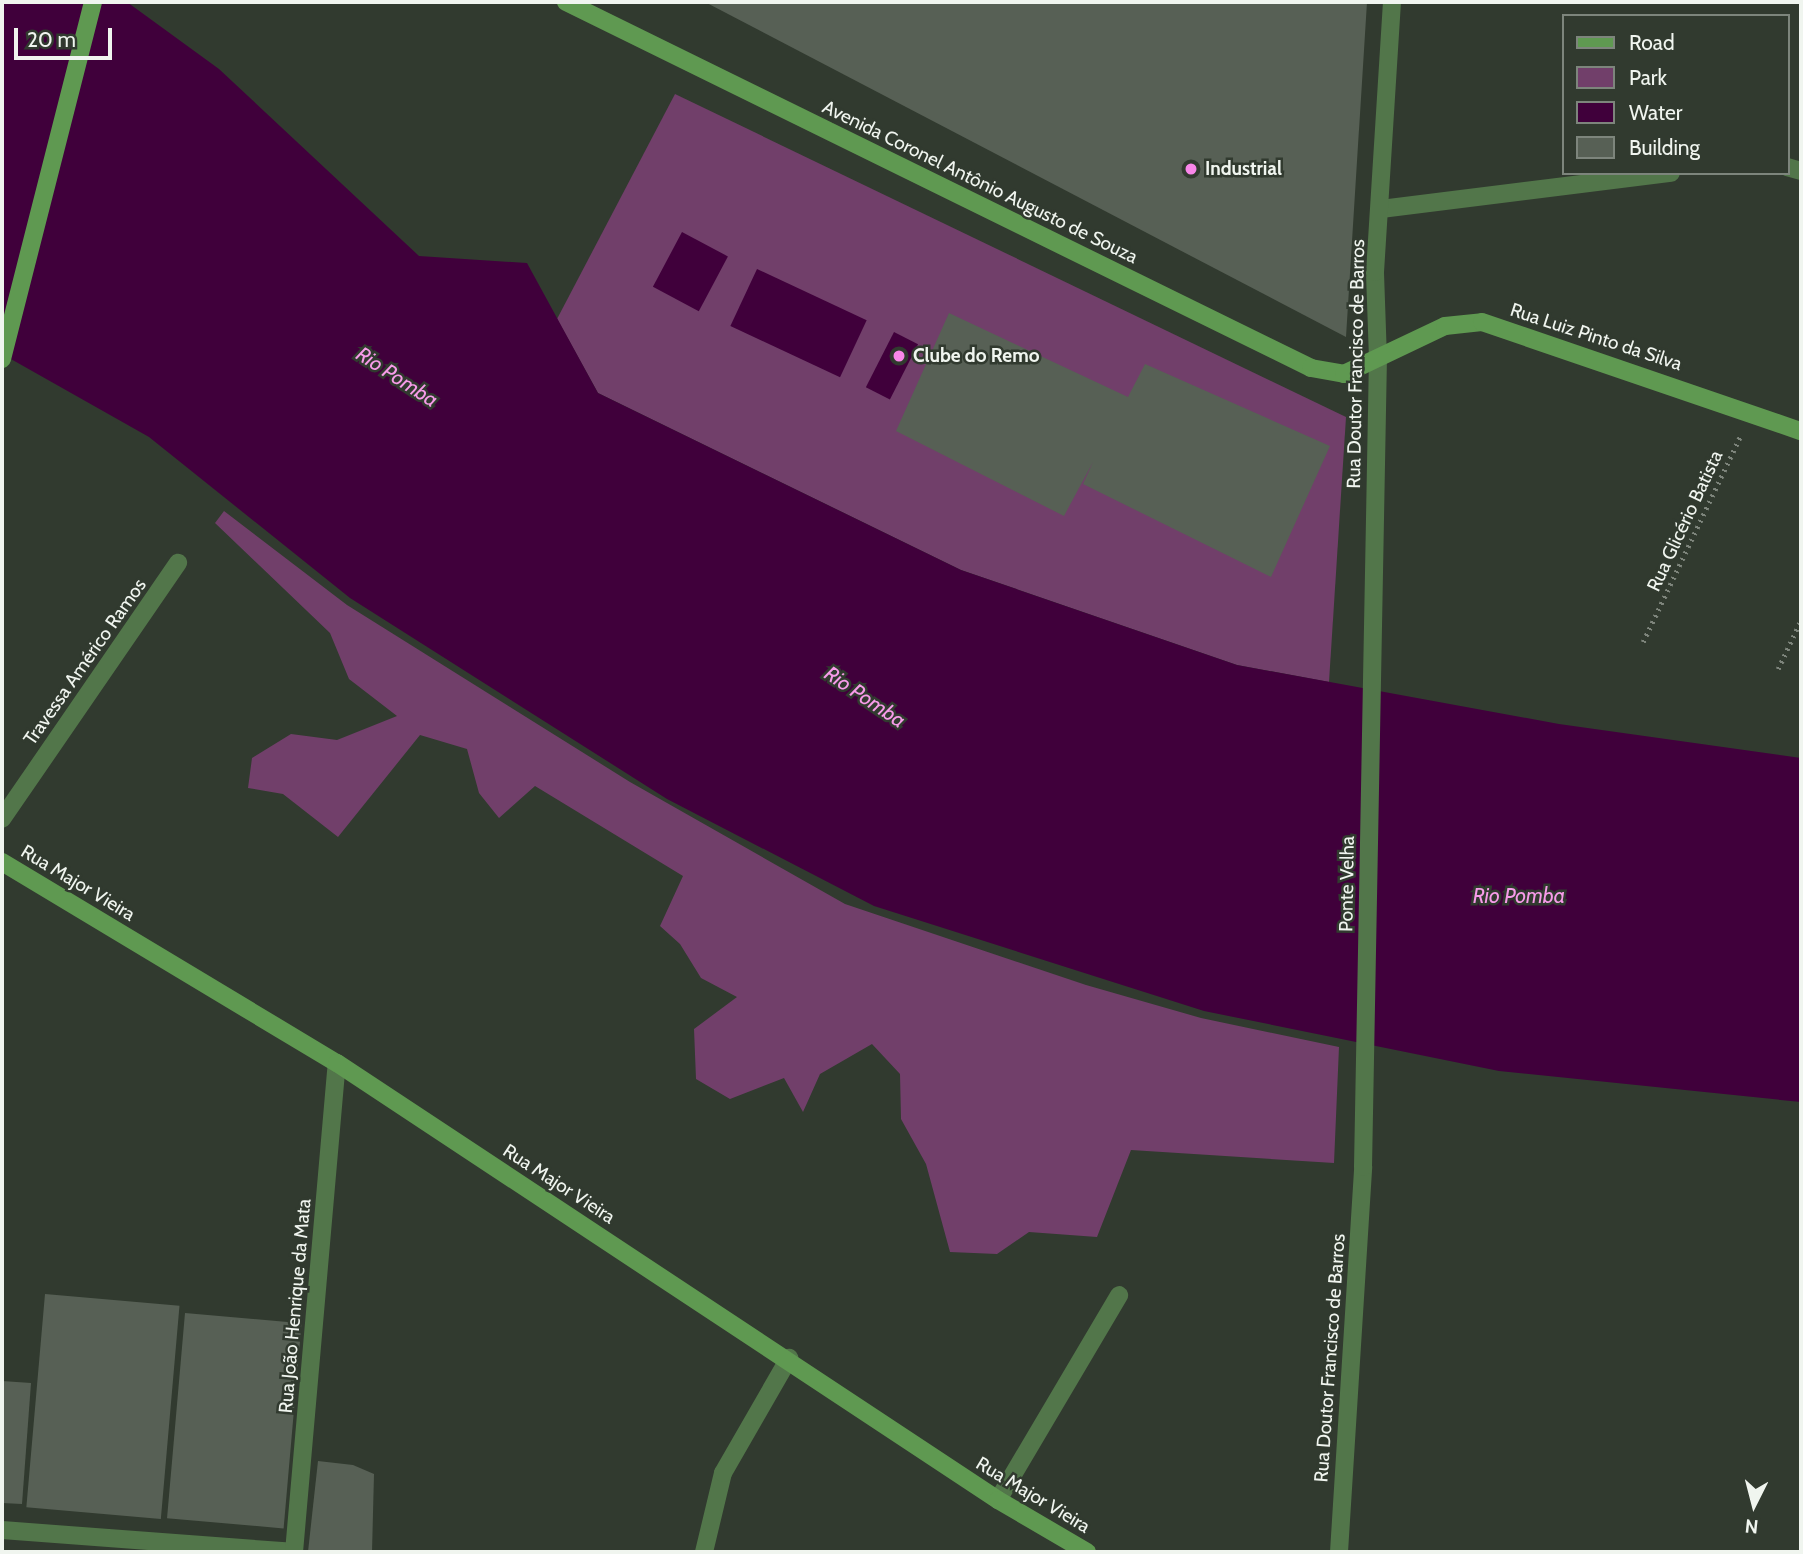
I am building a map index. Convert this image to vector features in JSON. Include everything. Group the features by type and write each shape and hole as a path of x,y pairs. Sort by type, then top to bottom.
{"main road":[{"path":"2,359 93,2"},
{"name":"Avenida Coronel Antônio Augusto de Souza","path":"566,2 1311,368 1344,373 1378,359"},
{"name":"Rua Luiz Pinto da Silva","path":"1378,359 1445,326 1482,322 1801,431"},
{"name":"Rua Major Vieira","path":"2,862 337,1063 789,1358 998,1500 1087,1552"}],"street":[{"name":"Rua Doutor Francisco de Barros","path":"1374,602 1378,359 1375,272 1392,2"},
{"path":"1381,209 1655,175"},
{"name":"Travessa Américo Ramos","path":"2,819 178,563"},
{"name":"Ponte Velha","path":"1363,1167 1374,602"},
{"name":"Rua João Henrique da Mata","path":"293,1552 337,1063"},
{"name":"Rua Doutor Francisco de Barros","path":"1339,1552 1363,1167"},
{"path":"998,1500 1119,1295"},
{"path":"705,1552 723,1473 789,1358"},
{"path":"2,1530 293,1552"}],"path":[{"name":"Rua Glicério Batista","path":"1643,642 1752,413"},
{"path":"1778,669 1801,620"}],"green space":[{"name":"Clube do Remo","path":"675,94 1346,417 1329,682 1237,665 961,570 598,393 557,319"},
{"path":"224,511 347,605 630,782 845,904 1086,985 1201,1018 1339,1047 1334,1163 1131,1150 1097,1237 1029,1232 997,1254 950,1252 926,1164 901,1119 900,1074 872,1044 820,1074 803,1112 784,1078 730,1099 696,1079 694,1029 737,997 701,978 680,944 660,926 683,876 535,786 499,818 479,793 467,749 420,735 338,837 283,794 248,788 252,758 291,734 337,740 397,716 349,679 330,633 215,523"}],"water":[{"name":"Rio Pomba","path":"2,2 127,2 219,69 419,256 527,263 598,393 961,570 1237,665 1559,724 1801,758 1801,1102 1499,1071 1204,1011 874,906 667,799 350,598 149,437 2,354"},
{"path":"682,232 728,256 699,311 653,287"},
{"path":"757,269 867,320 840,377 730,326"},
{"path":"894,332 918,344 890,400 866,387"}],"building":[{"name":"Industrial","path":"705,2 1367,2 1346,337"},
{"path":"949,313 1128,397 1145,364 1330,446 1271,577 1083,484 1093,462 1064,516 896,431"},
{"path":"45,1294 179,1306 161,1519 26,1507"},
{"path":"185,1313 302,1323 284,1528 167,1518"},
{"path":"2,1381 31,1383 22,1504 2,1503"},
{"path":"318,1461 353,1465 374,1474 372,1552 308,1552"}],"place":[{"name":"Industrial","path":"1191,169"},
{"name":"Clube do Remo","path":"899,356"}]}
